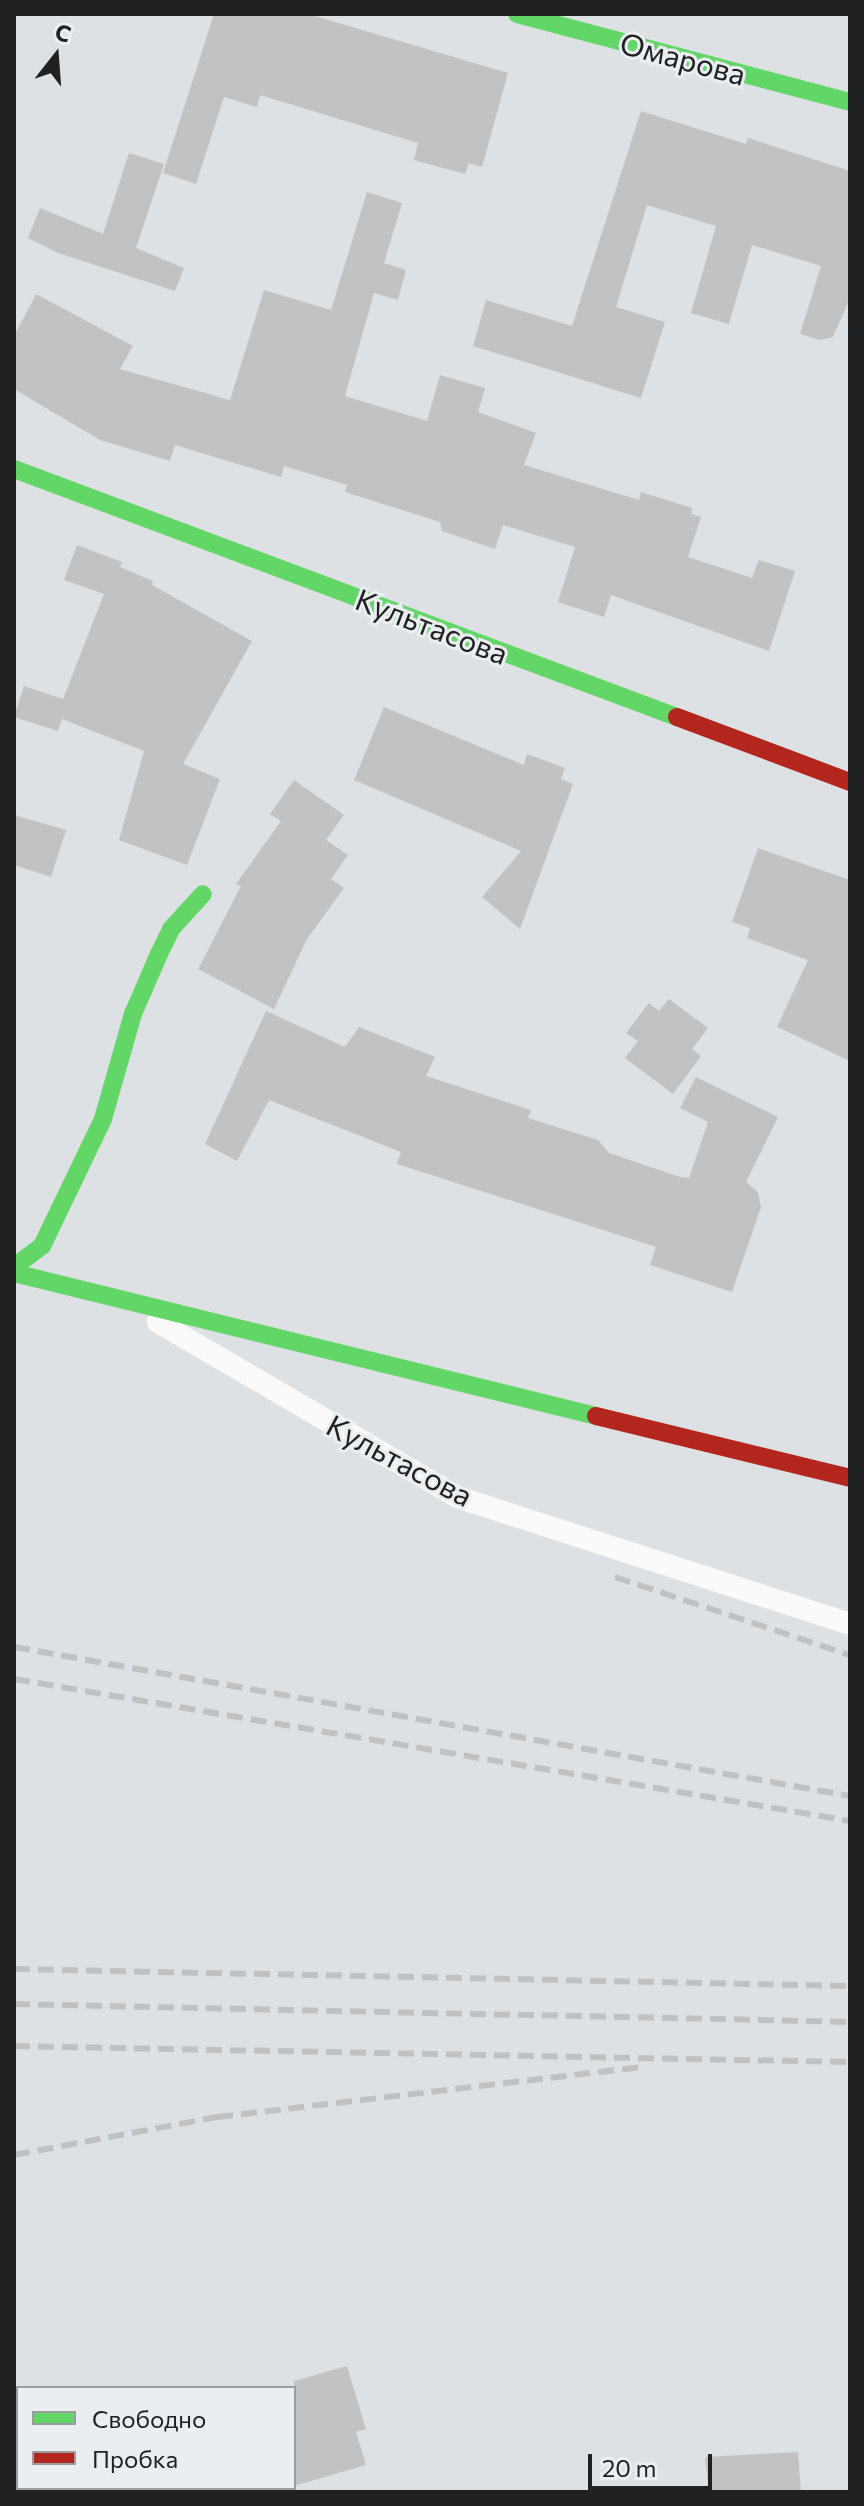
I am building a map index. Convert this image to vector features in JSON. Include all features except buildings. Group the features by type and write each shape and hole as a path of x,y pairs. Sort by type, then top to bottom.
{"street":[{"name":"Омарова","path":"517,14 850,102"},
{"name":"Культасова","path":"14,469 850,782"},
{"path":"14,1267 42,1246 103,1119 133,1014 159,954 171,929 203,894"},
{"name":"Культасова","path":"14,1273 122,1302"},
{"path":"122,1302 850,1478"}],"lane":[{"name":"Культасова","path":"122,1302 457,1497 850,1624"}],"railway":[{"path":"615,1577 850,1655"},
{"path":"14,1647 850,1796"},
{"path":"14,1679 850,1821"},
{"path":"14,1969 850,1986"},
{"path":"14,2004 850,2022"},
{"path":"14,2046 850,2062"},
{"path":"14,2155 217,2117 642,2067"}],"traffic: fast":[{"path":"517,14 850,102"},
{"path":"14,469 677,717"},
{"path":"14,1267 42,1246 103,1119 133,1014 159,954 171,929 203,894"},
{"path":"14,1273 596,1416"}],"traffic: jam":[{"path":"677,717 850,782"},
{"path":"596,1416 850,1478"}]}
